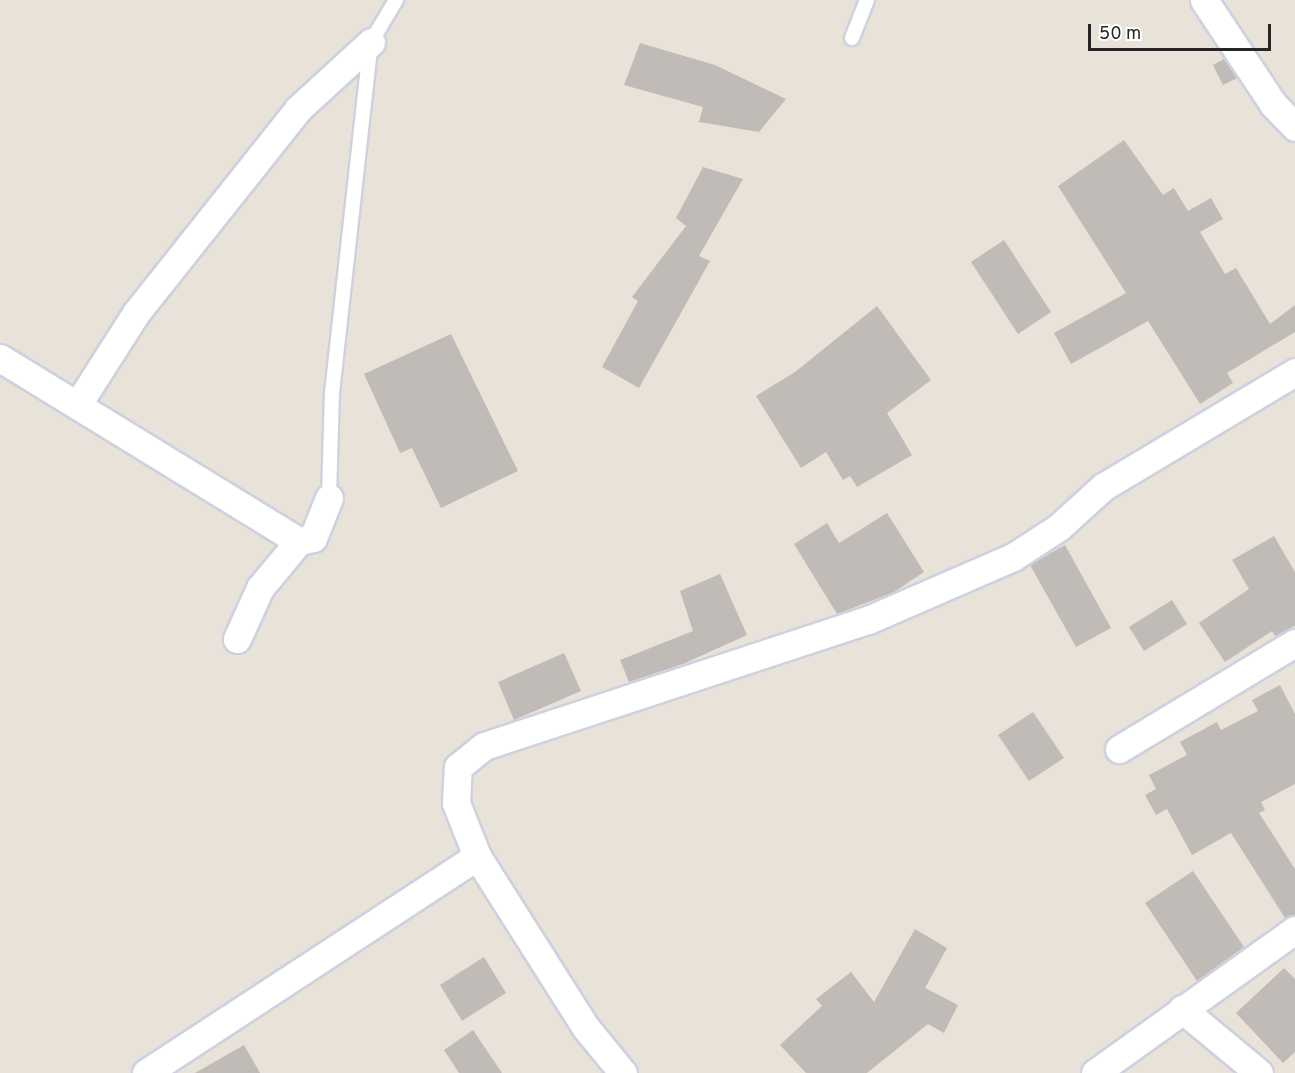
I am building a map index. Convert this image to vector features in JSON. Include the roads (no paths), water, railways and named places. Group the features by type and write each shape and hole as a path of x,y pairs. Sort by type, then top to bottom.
{"street":[{"path":"1204,0 1274,104 1295,127"},
{"path":"78,404 136,313 298,110 371,42"},
{"path":"0,358 299,541"},
{"path":"623,1073 586,1028 477,856 456,803 458,767 484,746 868,620 1012,557 1059,527 1103,487 1295,372"},
{"path":"237,639 260,588 299,541 313,538 328,498"},
{"path":"1119,749 1295,643"},
{"path":"146,1073 477,856"},
{"path":"1095,1073 1295,930"},
{"path":"1182,1009 1258,1073"}],"lane":[{"path":"328,498 332,393 371,42 396,0"},
{"path":"852,38 867,0"}]}
